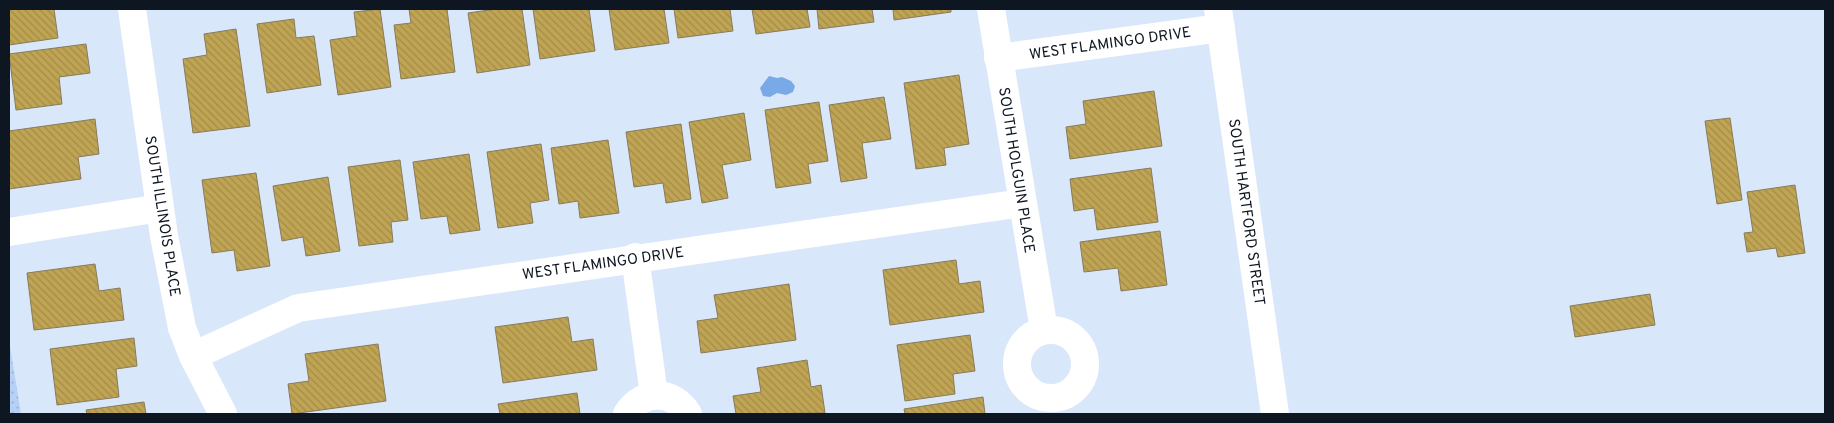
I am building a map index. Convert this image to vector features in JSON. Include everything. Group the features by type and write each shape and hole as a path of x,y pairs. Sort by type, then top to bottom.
{"street":[{"name":"SOUTH ILLINOIS PLACE","path":"132,9 160,208 182,328 193,356 222,414"},
{"name":"SOUTH HOLGUIN PLACE","path":"991,9 1044,330"},
{"name":"WEST FLAMINGO DRIVE","path":"998,58 1219,18"},
{"name":"SOUTH HARTFORD STREET","path":"1219,18 1276,414"},
{"name":"WEST FLAMINGO DRIVE","path":"193,356 298,308 635,257 1022,202"},
{"path":"9,232 160,208"},
{"path":"635,257 654,395"},
{"path":"627,414 643,398 654,395 676,400 688,414"}],"shaded area":[{"path":"9,340 21,414 9,414"}],"water":[{"path":"769,76 782,77 791,81 795,86 793,92 786,95 777,93 770,97 763,96 760,88"}],"building":[{"path":"9,9 54,9 58,38 9,45"},
{"path":"380,9 391,87 338,95 330,40 357,36 354,12"},
{"path":"409,9 447,9 455,72 401,79 394,25 411,23"},
{"path":"496,9 522,9 530,65 477,73 468,13"},
{"path":"533,9 589,9 595,51 540,59"},
{"path":"609,9 664,9 669,43 615,50"},
{"path":"674,9 730,9 733,31 678,38"},
{"path":"752,9 807,9 810,27 756,34"},
{"path":"817,9 872,9 874,22 819,29"},
{"path":"893,9 951,9 951,12 894,20"},
{"path":"294,19 296,38 314,36 321,85 267,93 257,24"},
{"path":"236,29 250,126 193,133 183,59 207,55 204,34"},
{"path":"86,44 90,73 59,77 62,104 16,110 9,54"},
{"path":"959,75 969,144 944,148 946,165 916,169 904,83"},
{"path":"1154,91 1162,146 1070,159 1066,127 1086,124 1083,101"},
{"path":"884,97 891,139 862,143 867,178 841,182 829,105"},
{"path":"819,102 828,161 808,164 811,183 776,188 765,110"},
{"path":"744,113 751,160 722,165 728,198 702,203 689,122"},
{"path":"1730,118 1742,200 1717,204 1705,121"},
{"path":"95,119 99,154 78,157 81,179 9,189 9,131"},
{"path":"681,124 691,199 666,203 663,183 634,187 626,132"},
{"path":"608,140 619,213 580,218 578,201 559,204 551,148"},
{"path":"541,144 549,200 530,203 533,223 498,228 487,152"},
{"path":"469,154 480,230 450,234 447,216 421,219 413,162"},
{"path":"400,160 408,220 391,222 393,242 359,246 348,167"},
{"path":"1151,168 1158,222 1097,230 1094,208 1074,211 1070,179"},
{"path":"256,173 270,266 237,271 234,250 212,253 202,180"},
{"path":"328,177 340,251 306,256 303,237 282,241 273,186"},
{"path":"1795,185 1805,253 1778,257 1776,248 1747,252 1744,233 1753,232 1747,192"},
{"path":"1160,231 1167,285 1121,291 1118,268 1084,272 1080,242"},
{"path":"956,260 959,284 980,281 984,312 890,325 883,270"},
{"path":"95,264 99,291 120,288 124,320 34,330 27,273"},
{"path":"789,284 796,340 701,353 697,321 718,318 714,295"},
{"path":"1650,294 1655,325 1575,337 1570,306"},
{"path":"568,317 572,342 593,339 597,370 503,383 495,327"},
{"path":"970,335 975,371 953,374 955,394 905,401 897,345"},
{"path":"134,338 137,366 116,369 119,397 57,405 50,349"},
{"path":"378,344 386,401 292,414 288,384 309,381 305,354"},
{"path":"807,360 811,387 821,385 825,413 736,414 733,396 761,392 757,368"},
{"path":"577,393 580,414 500,414 498,404"},
{"path":"983,397 985,414 905,414 904,409"},
{"path":"144,402 146,414 87,414 86,410"}]}
